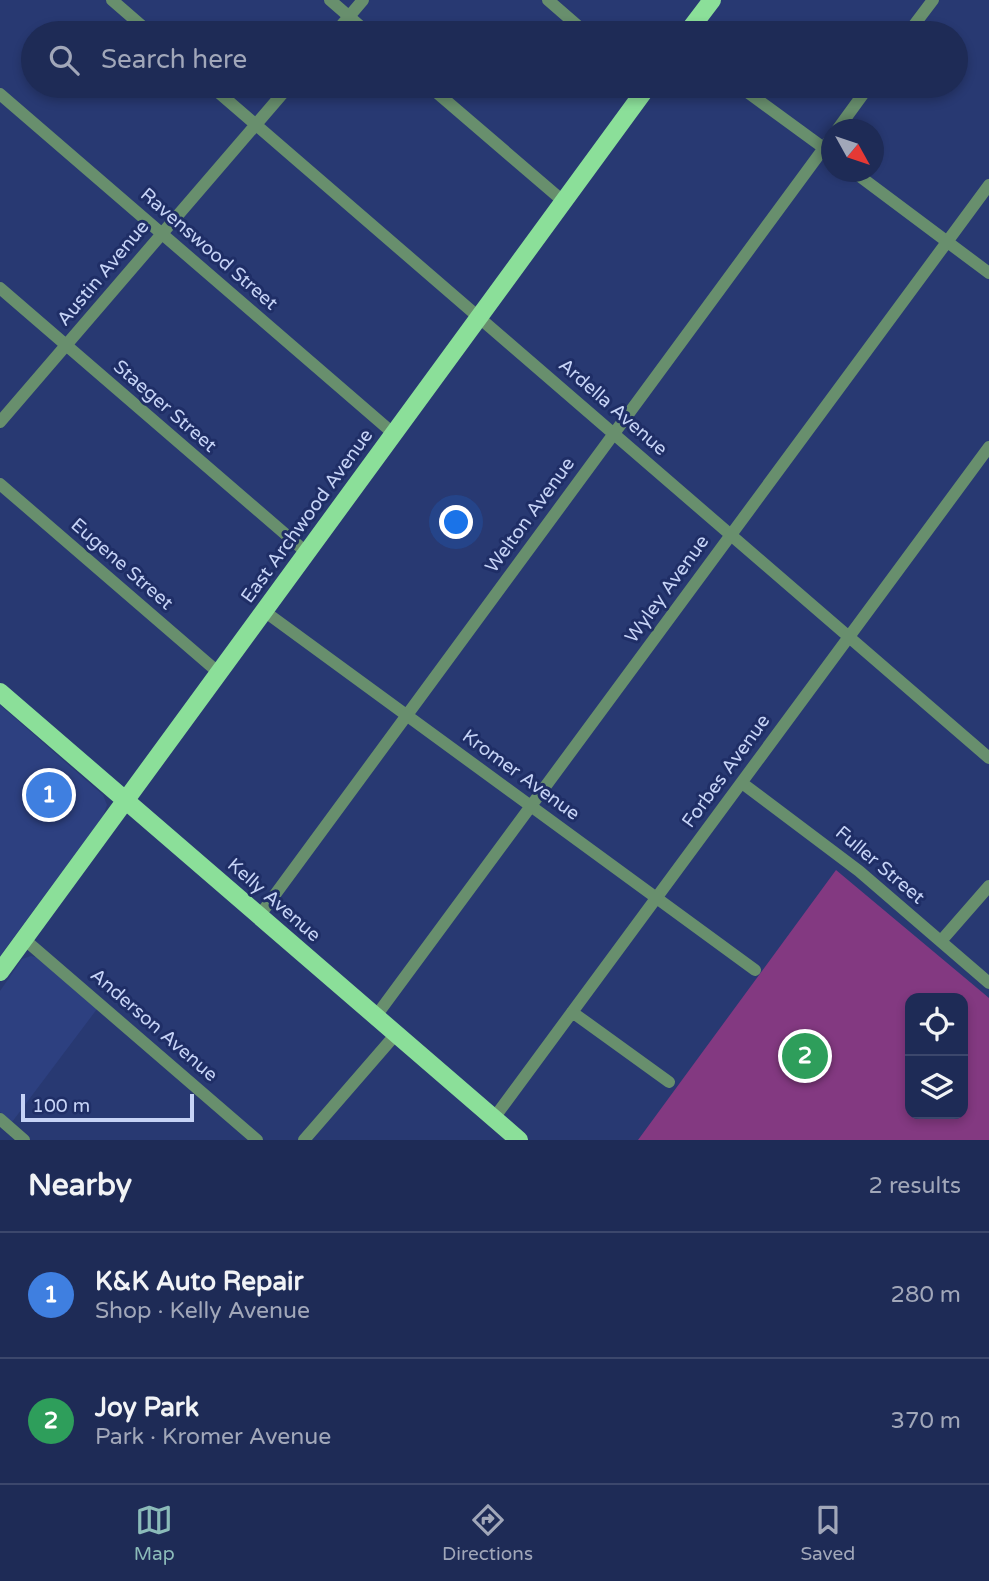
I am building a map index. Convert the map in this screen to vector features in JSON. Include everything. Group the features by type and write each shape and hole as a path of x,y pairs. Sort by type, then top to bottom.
{"main road":[{"path":"696,21 712,0"},
{"name":"East Archwood Avenue","path":"0,972 639,98"},
{"name":"Kelly Avenue","path":"0,692 519,1140"}],"street":[{"path":"112,0 136,21"},
{"path":"330,0 354,21"},
{"path":"346,21 363,0"},
{"path":"548,0 572,21"},
{"path":"917,21 933,0"},
{"name":"Ravenswood Street","path":"0,94 394,434"},
{"name":"Ardella Avenue","path":"225,98 989,758"},
{"name":"Austin Avenue","path":"0,422 279,98"},
{"path":"443,98 563,201"},
{"path":"757,98 821,142"},
{"path":"845,119 861,98"},
{"name":"Welton Avenue","path":"260,915 614,433 821,158"},
{"path":"867,182 989,273"},
{"name":"Wyley Avenue","path":"376,1016 989,185"},
{"name":"Staeger Street","path":"0,288 306,552"},
{"name":"Forbes Avenue","path":"494,1118 989,447"},
{"name":"Eugene Street","path":"0,484 219,673"},
{"name":"Kromer Avenue","path":"264,611 755,970"},
{"name":"Fuller Street","path":"742,783 831,848 989,983"},
{"path":"942,941 989,886"},
{"name":"Anderson Avenue","path":"24,939 257,1140"},
{"path":"572,1012 669,1082"},
{"path":"304,1140 396,1034"},
{"path":"0,1119 24,1140"}],"shaded area":[{"path":"0,705 103,795 107,805 103,816 0,956"},
{"path":"836,870 989,998 989,1140 638,1140"},
{"path":"31,956 39,958 97,1009 12,1122 0,1112 0,991 22,959"}],"place":[{"name":"K&K Auto Repair","path":"49,795"},
{"name":"Joy Park","path":"805,1056"}]}
